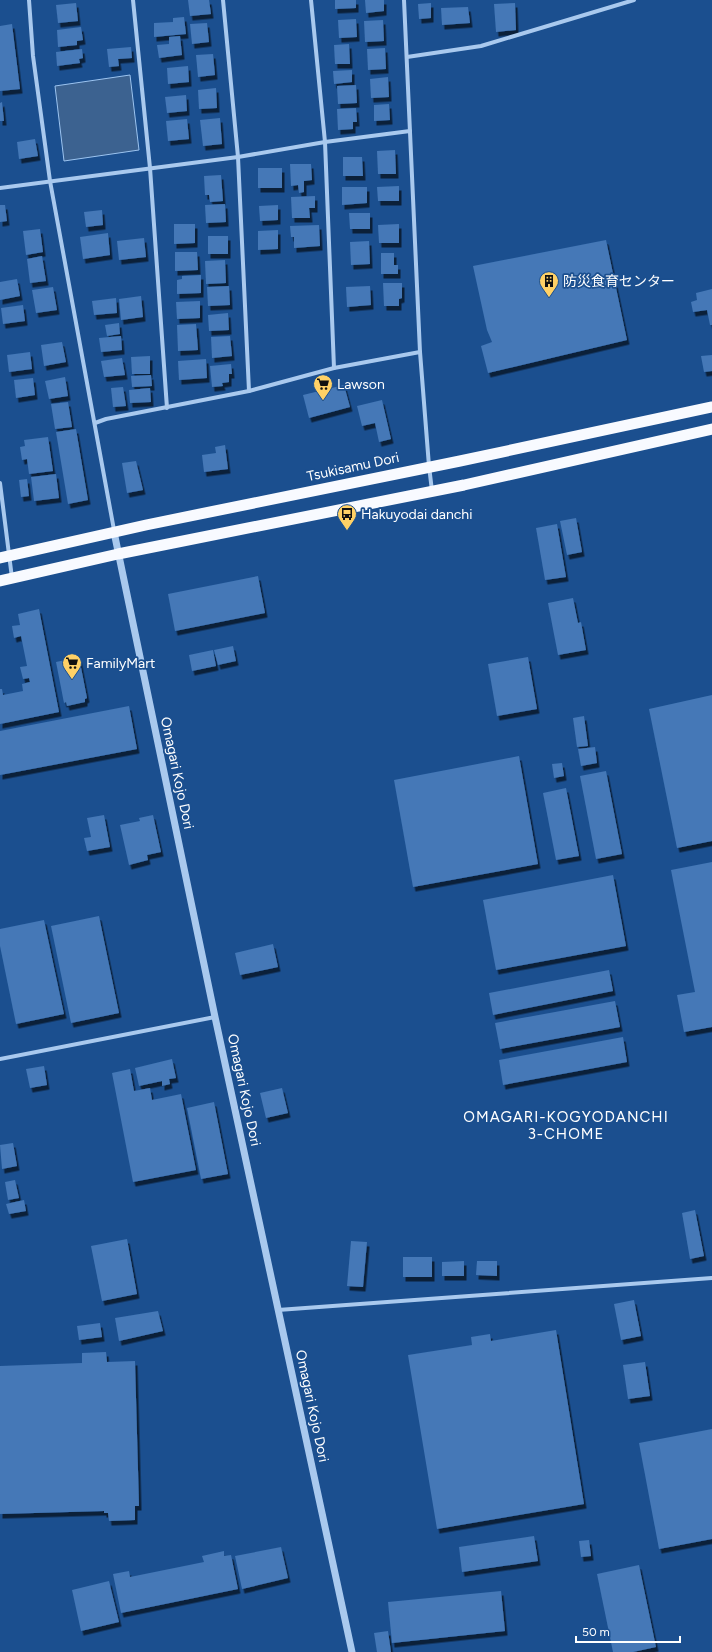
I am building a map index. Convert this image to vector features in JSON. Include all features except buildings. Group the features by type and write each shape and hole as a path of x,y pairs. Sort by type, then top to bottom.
{"highway":[{"name":"Tsukisamu Dori","path":"4,558 114,532 712,407"},
{"path":"0,581 118,554 432,491 712,430"}],"street":[{"path":"29,0 33,56 50,181 114,532"},
{"path":"133,0 150,168 167,408"},
{"path":"223,0 238,157 249,391"},
{"path":"311,0 325,142 334,368"},
{"path":"404,0 420,352 428,466 432,491"},
{"path":"407,57 481,46 634,0"},
{"path":"0,188 238,157 325,142 410,132"},
{"path":"95,423 249,391 334,368 420,352"},
{"path":"0,483 4,558 12,578"},
{"name":"Omagari Kojo Dori","path":"114,532 215,1017 352,1652"},
{"path":"0,1059 215,1017"},
{"path":"278,1310 712,1278"}],"water":[{"path":"130,75 139,150 64,161 55,86"}],"place":[{"name":"防災食育センター","path":"549,298"},
{"name":"Lawson","path":"323,401"},
{"name":"Hakuyodai danchi","path":"347,531"},
{"name":"FamilyMart","path":"72,680"}],"district":[{"name":"OMAGARI-KOGYODANCHI 3-CHOME","path":"566,1126"}]}
